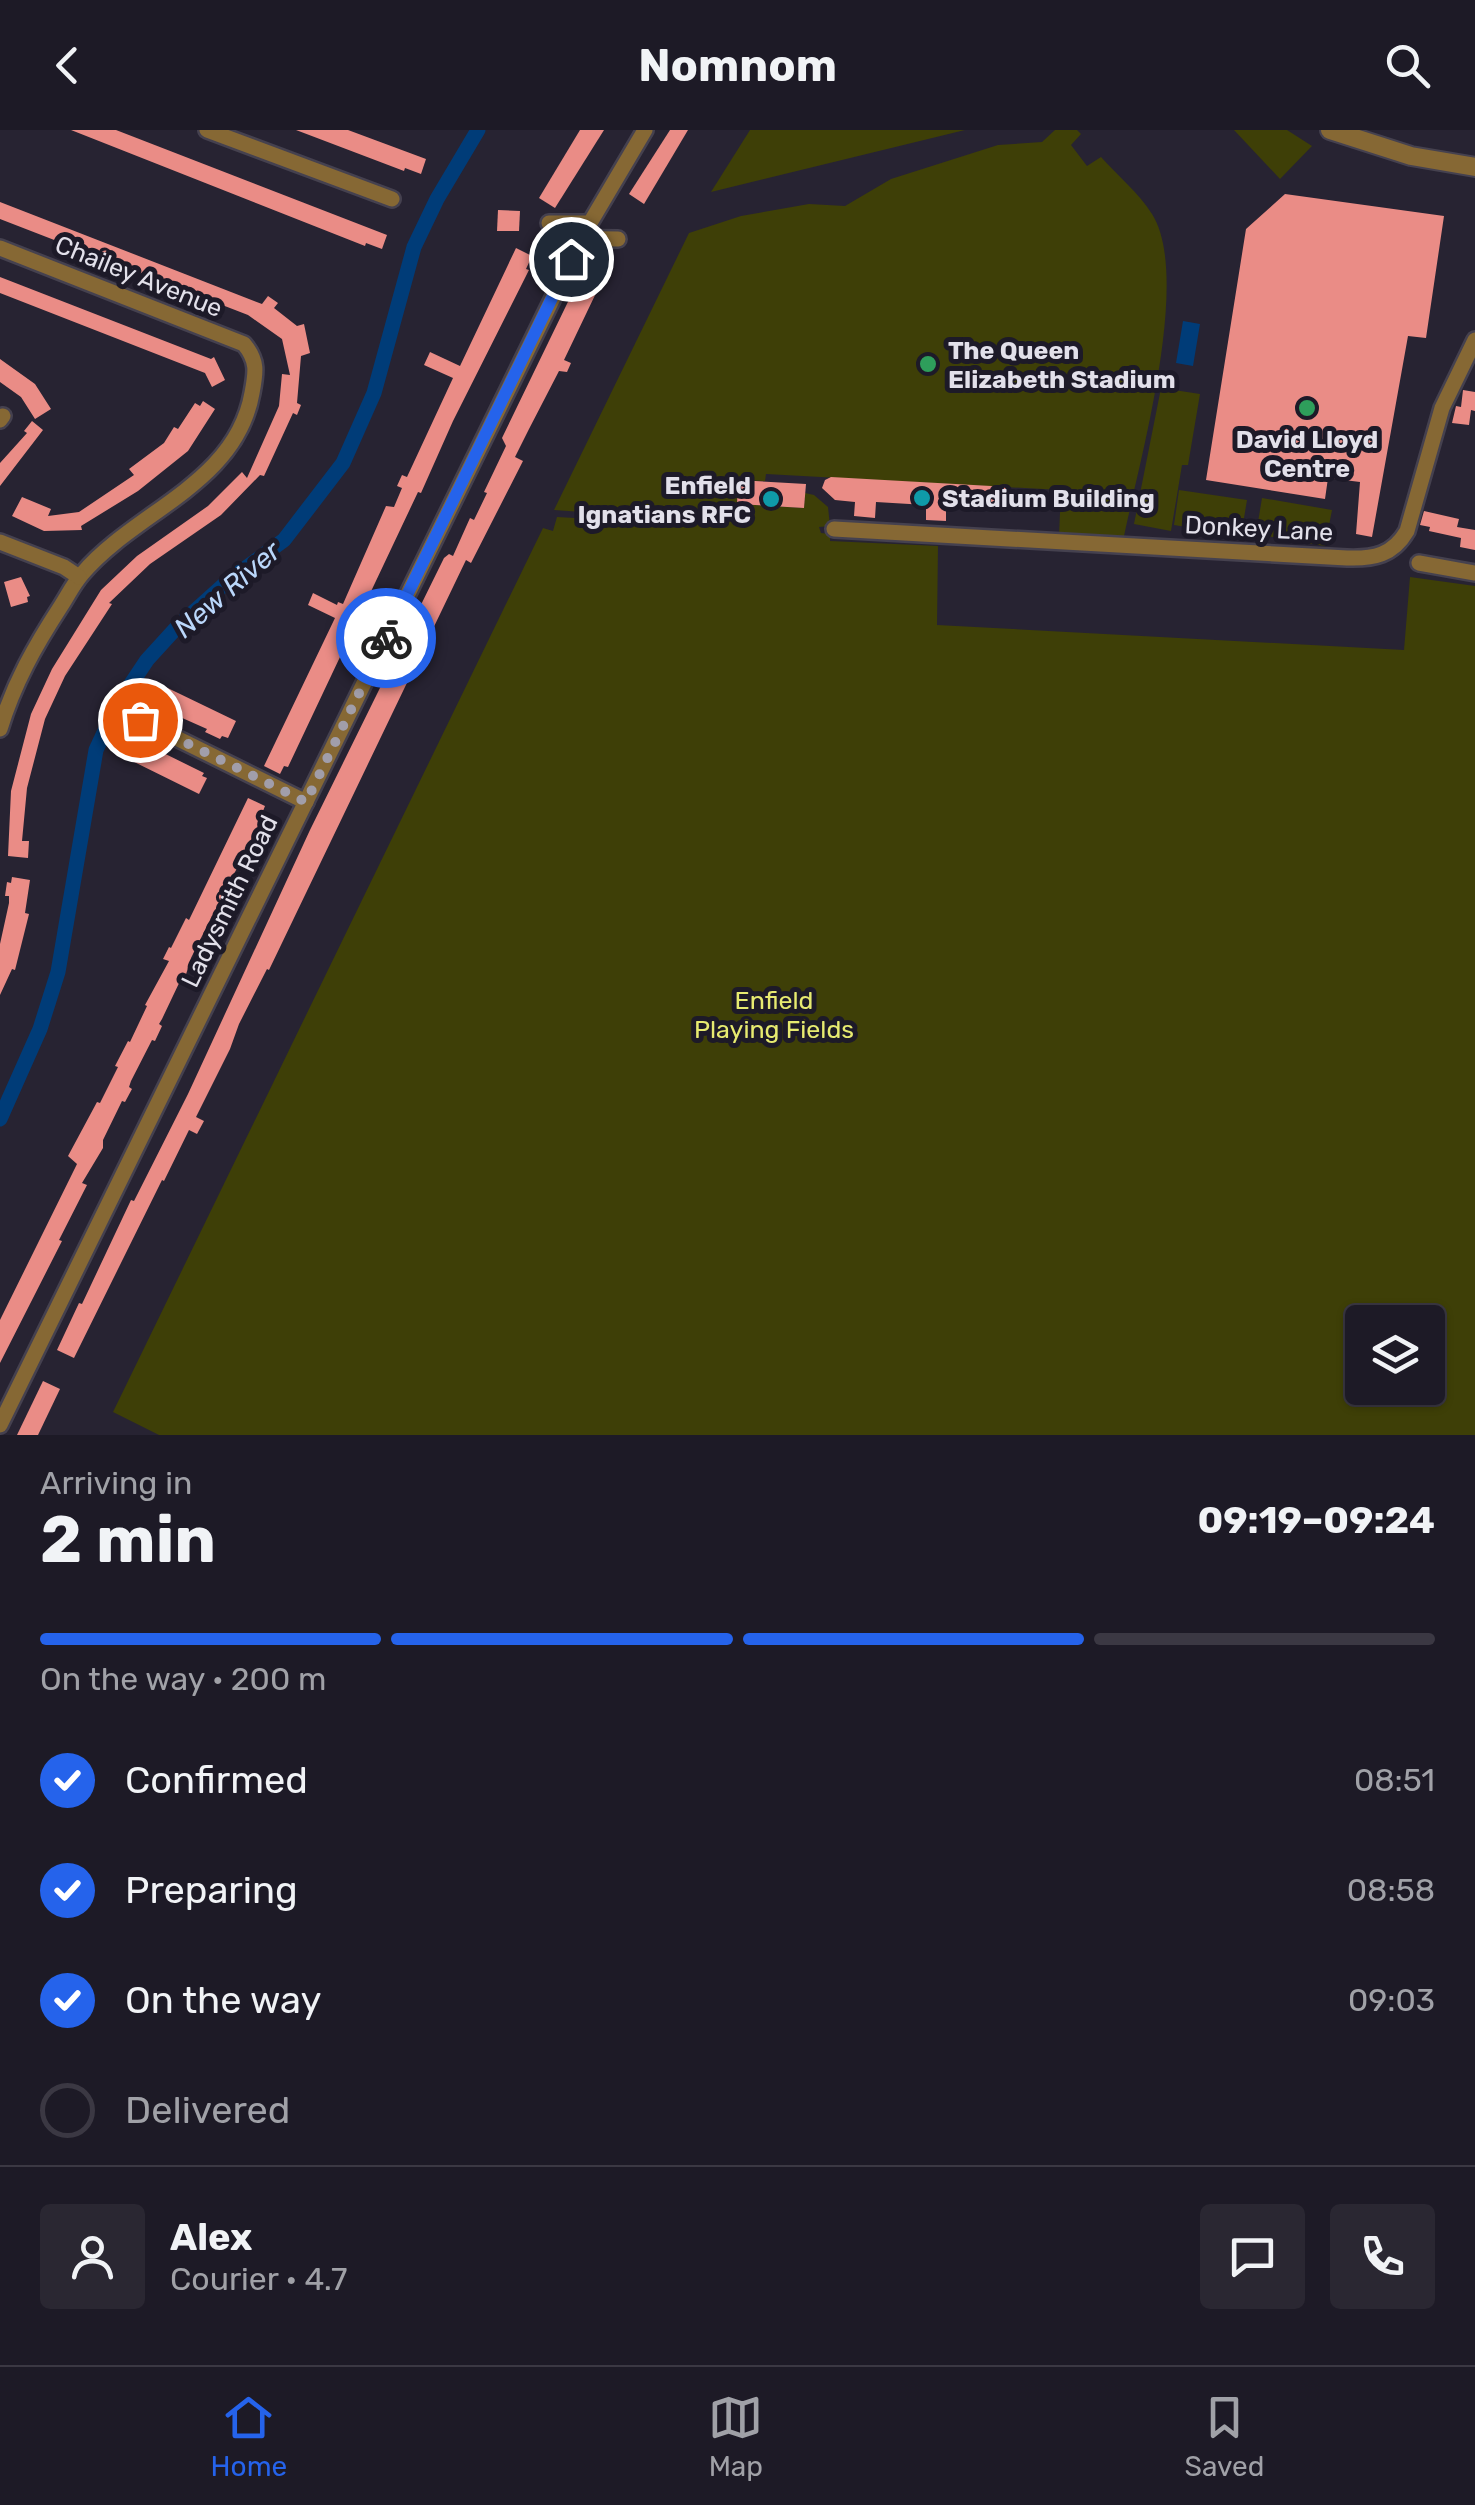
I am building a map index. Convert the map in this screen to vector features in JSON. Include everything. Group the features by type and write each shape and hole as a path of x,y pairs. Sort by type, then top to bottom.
{"street":[{"path":"207,130 392,198"},
{"path":"618,238 582,239 549,231 590,223 645,130"},
{"path":"1330,130 1411,156 1475,167"},
{"name":"Ladysmith Road","path":"0,1424 582,239"},
{"name":"Chailey Avenue","path":"0,248 244,344 255,357 251,400 226,452 182,494 114,542 79,577"},
{"name":"Donkey Lane","path":"834,530 1347,558 1379,556 1400,544 1407,531 1442,408 1475,340"},
{"path":"0,542 64,567 79,577 19,674 0,729"},
{"path":"1420,563 1475,574"},
{"path":"140,720 306,802"}],"green space":[{"path":"750,130 965,130 711,192"},
{"name":"Enfield Playing Fields","path":"1055,130 1077,130 1081,134 1071,145 1087,166 1101,157 1134,191 1152,214 1163,243 1167,281 1159,371 1124,536 1059,536 1061,490 766,474 765,481 738,480 737,504 804,508 805,493 828,507 830,526 819,527 821,533 830,534 830,541 938,546 937,625 1404,650 1410,577 1475,586 1475,1435 159,1435 113,1412 543,528 553,531 557,517 611,520 610,514 554,510 689,233 741,216 809,204 845,206 891,179 998,145 1042,142"},
{"path":"1234,130 1287,130 1312,146 1280,179"},
{"path":"1161,388 1200,394 1171,531 1134,524"},
{"path":"1179,490 1247,500 1241,536 1174,525"},
{"path":"1262,498 1332,510 1325,546 1256,534"}],"water":[{"path":"1183,321 1200,324 1193,366 1176,363"}],"building":[{"path":"71,130 116,130 387,235 382,249 366,243 365,246"},
{"path":"296,130 348,130 426,159 421,174 405,168 404,171"},
{"path":"580,130 604,130 555,208 539,198"},
{"path":"670,130 688,130 644,204 629,194"},
{"name":"David Lloyd Centre","path":"1285,194 1444,216 1426,338 1408,336 1372,537 1356,534 1360,482 1328,478 1325,499 1206,480 1246,229"},
{"path":"0,202 262,304 268,296 278,303 274,308 297,326 304,324 310,353 301,356 297,403 301,405 297,415 293,413 264,476 260,475 221,515 150,564 109,603 112,604 65,676 45,719 27,788 22,841 29,841 28,858 8,856 11,791 31,714 52,669 101,590 137,556 208,506 242,472 247,478 279,406 282,374 290,375 282,339 248,315 0,219"},
{"path":"498,210 520,211 519,231 497,231"},
{"path":"516,248 532,256 526,269 529,270 421,493 418,492 288,767 284,766 280,774 264,766 335,618 308,605 313,593 337,605 343,604 386,506 394,507 402,488 397,486 402,475 407,477 453,378 424,365 430,352 460,366"},
{"path":"592,260 608,268 564,360 571,363 567,372 559,371 529,429 515,457 523,461 471,563 466,560 269,970 239,1024 196,1117 204,1121 197,1134 189,1130 74,1358 57,1350 188,1094 310,830 444,558 453,556 470,518 474,520 506,446 502,438 581,275"},
{"path":"0,277 214,357 225,380 212,387 205,373 0,293"},
{"path":"0,359 35,384 51,409 35,419 21,397 0,382"},
{"path":"1463,390 1475,392 1475,411 1471,410 1469,425 1452,423 1456,406 1461,407"},
{"path":"203,401 215,409 188,451 138,491 81,526 82,530 44,531 12,516 22,497 51,509 48,516 79,512 134,475 129,469 164,443 195,403 200,406"},
{"path":"32,421 43,430 0,486 0,463 27,433 24,431"},
{"name":"Stadium Building","path":"831,477 1009,487 1014,493 1003,509 946,505 946,521 926,520 926,505 876,502 875,518 854,516 855,502 835,500 822,488"},
{"name":"Enfield Ignatians RFC","path":"738,480 806,484 804,508 737,504"},
{"path":"1424,511 1459,519 1457,527 1475,530 1475,550 1460,547 1461,538 1420,525"},
{"path":"21,577 30,596 28,602 11,607 4,582"},
{"path":"149,679 236,721 228,738 220,739 205,732 207,729 144,701 141,696"},
{"path":"121,735 204,773 202,776 207,778 199,794 114,752"},
{"path":"248,798 265,806 266,812 159,1024 162,1026 155,1041 152,1040 131,1081 132,1089 122,1101 103,1148 82,1183 87,1185 59,1240 62,1241 0,1363 0,1320 77,1164 68,1156 97,1102 100,1103 169,961 163,959 186,918 189,920"},
{"path":"12,877 30,880 25,913 29,914 15,970 12,969 0,995 0,944 9,903 9,896 5,896 7,882 11,883"},
{"path":"43,1381 60,1389 38,1435 17,1435"}],"waterway":[{"name":"New River","path":"0,1119 40,1029 58,972 96,750 117,705 147,660 178,626 228,581 284,540 343,463 374,393 414,247 478,130"}],"way so far":[{"path":"140,720 306,802 386,638"}],"place":[{"name":"The Queen Elizabeth Stadium","path":"928,364"},
{"name":"David Lloyd Centre","path":"1307,408"},
{"name":"Stadium Building","path":"922,498"},
{"name":"Enfield Ignatians RFC","path":"771,499"}],"route":[{"path":"386,638 571,259"}]}
